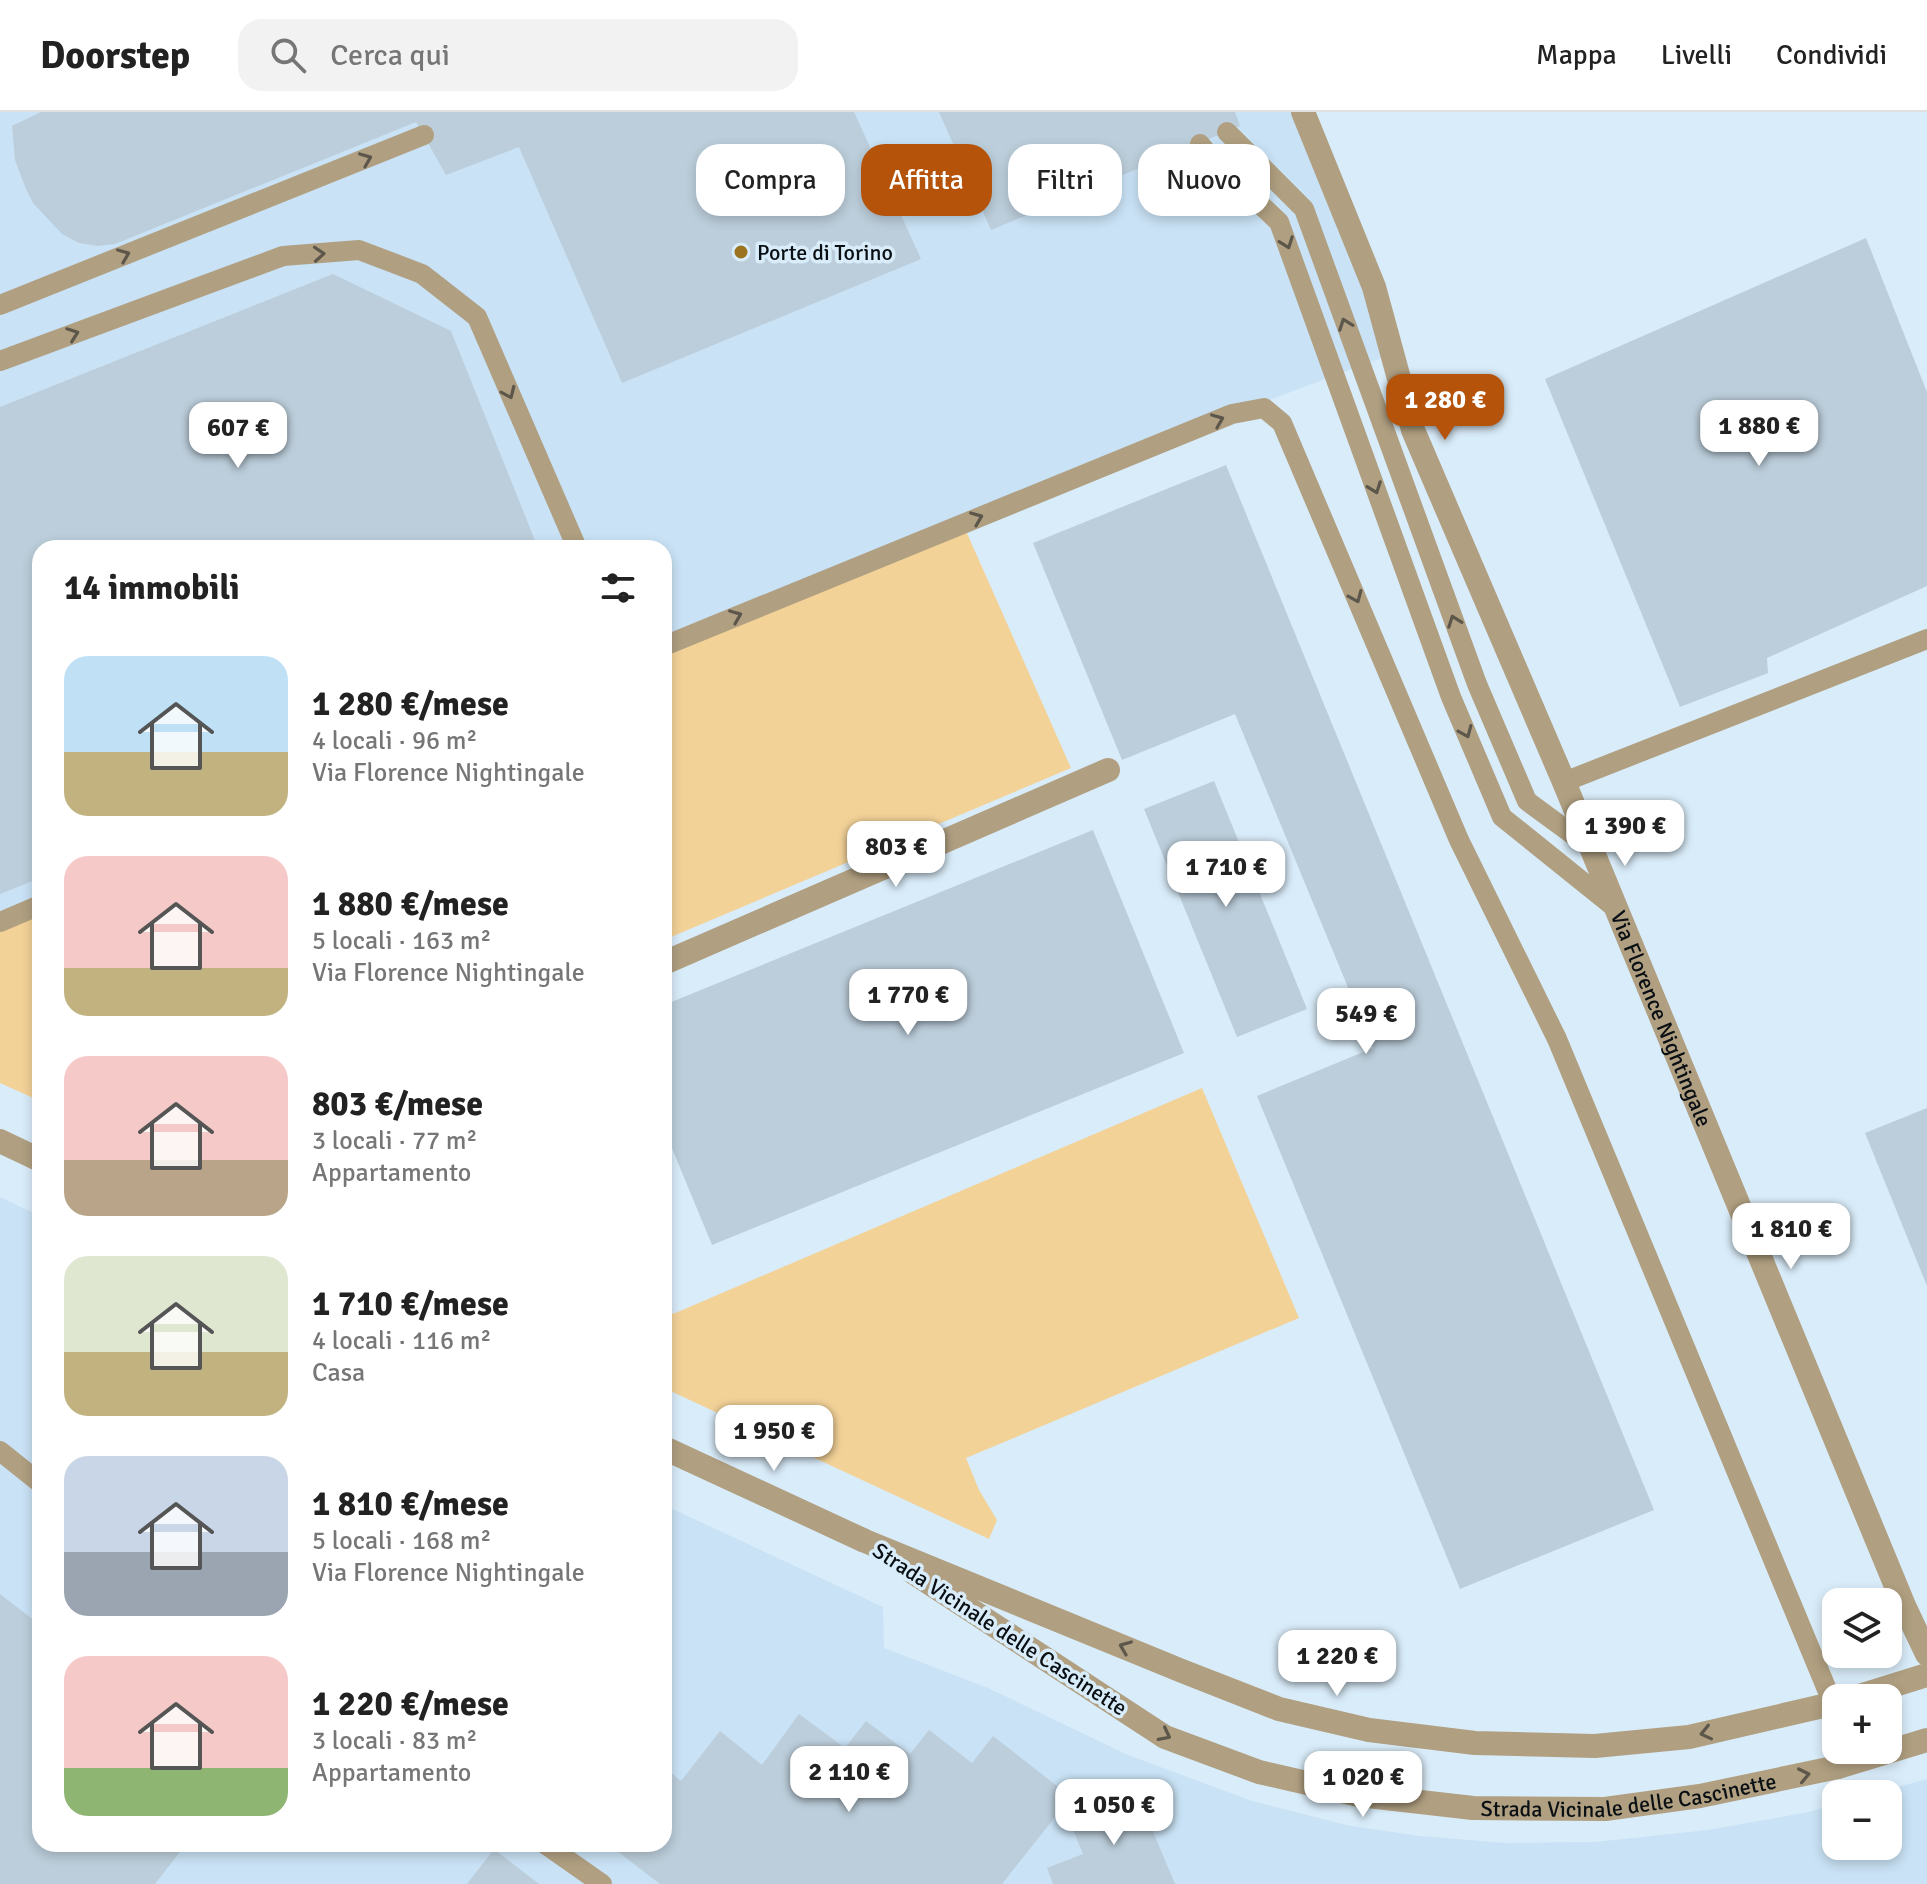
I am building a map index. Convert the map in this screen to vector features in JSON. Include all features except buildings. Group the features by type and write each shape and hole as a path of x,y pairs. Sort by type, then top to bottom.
{"street":[{"name":"Via Florence Nightingale","path":"1303,112 1374,287 1413,430 1564,782 1899,1594 1927,1654"},
{"path":"672,960 1108,770"},
{"path":"0,1141 32,1156"},
{"name":"Strada Vicinale delle Cascinette","path":"672,1452 865,1541 1279,1709 1369,1730 1475,1743 1595,1746 1689,1737 1822,1706"},
{"name":"Strada Vicinale delle Cascinette","path":"865,1541 1165,1737 1259,1772 1359,1795 1473,1808 1605,1809 1700,1796 1838,1767 1927,1740"},
{"name":"Strada Vicinale delle Cascinette","path":"1898,1684 1927,1675"}],"lane":[{"path":"1227,132 1304,209 1477,684 1527,801 1591,848"},
{"path":"0,305 424,135"},
{"path":"1270,214 1279,222 1451,697 1502,817 1614,907"},
{"path":"0,361 283,256 359,250 422,274 477,317 574,540"},
{"path":"672,643 1232,414 1264,408 1282,423 1459,840 1557,1039 1833,1684"},
{"path":"1564,782 1927,639"},
{"path":"0,922 32,908"},
{"path":"0,1451 32,1477"},
{"path":"556,1852 602,1884"}],"shaded area":[{"path":"0,112 1303,112 1392,354 1232,414 672,643 672,540 32,540 32,908 0,921"},
{"path":"966,531 1071,768 672,937 672,653"},
{"path":"32,916 32,1097 0,1083 0,929"},
{"path":"1202,1088 1299,1318 966,1458 979,1490 997,1520 989,1539 672,1392 673,1314"},
{"path":"0,1197 32,1212 32,1852 672,1852 672,1509 883,1607 884,1648 988,1688 1128,1755 1252,1801 1346,1825 1419,1836 1506,1843 1595,1842 1708,1830 1822,1808 1822,1860 1902,1860 1902,1786 1927,1779 1927,1884 0,1884"}],"place":[{"name":"Porte di Torino","path":"741,252"}]}
